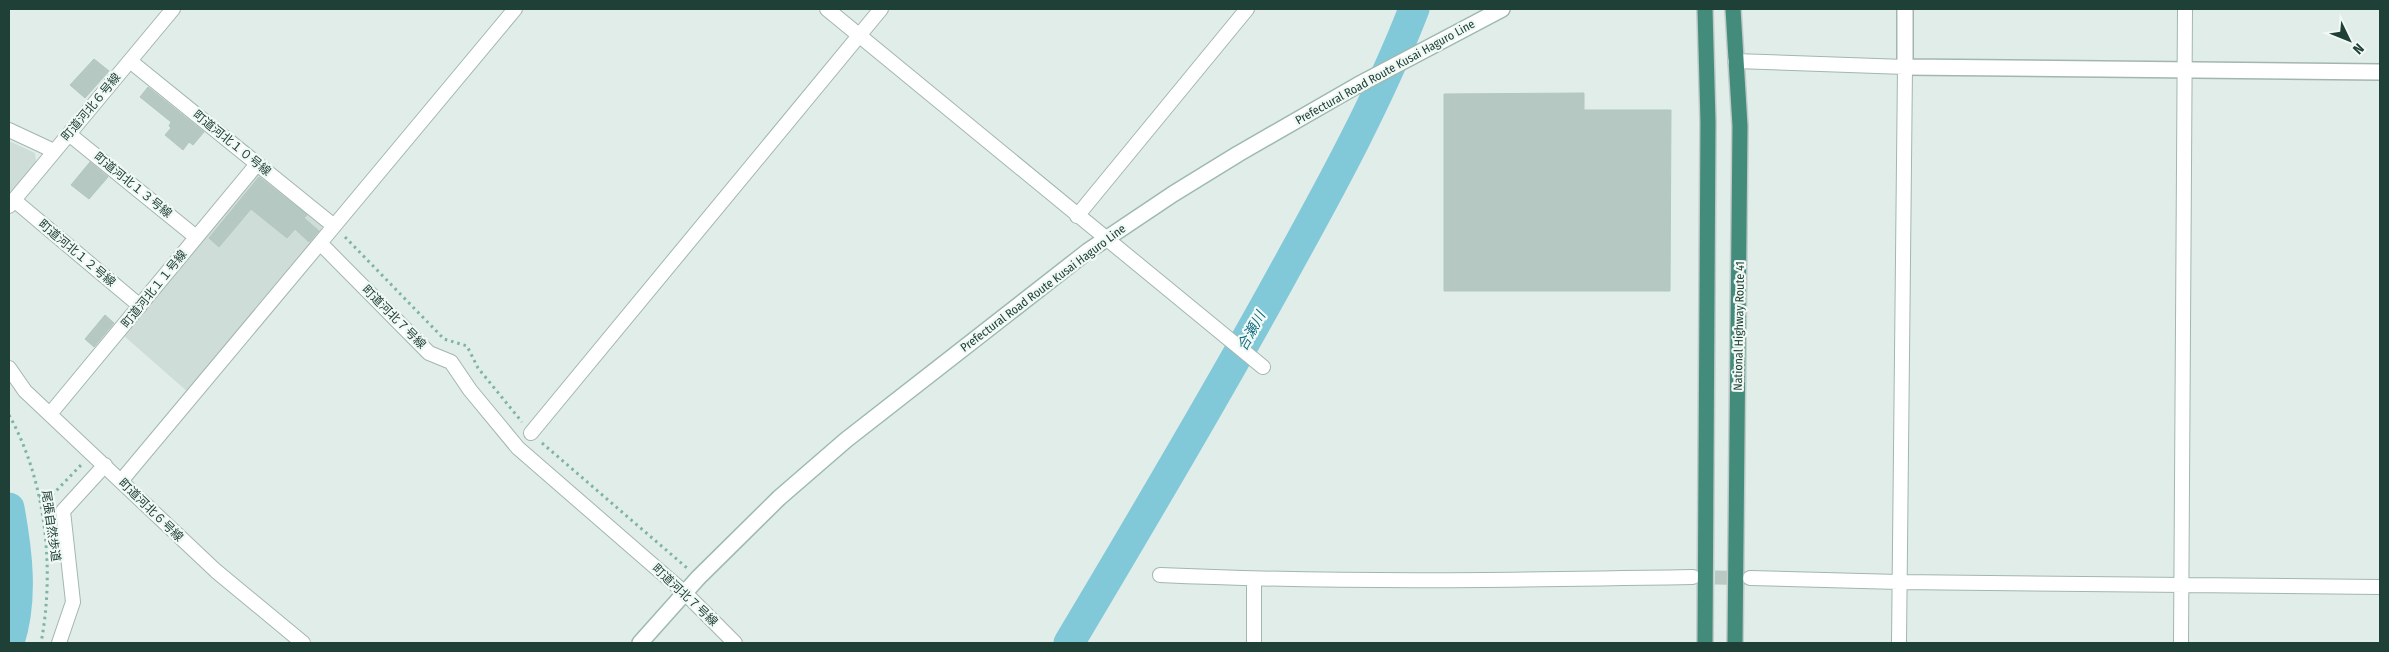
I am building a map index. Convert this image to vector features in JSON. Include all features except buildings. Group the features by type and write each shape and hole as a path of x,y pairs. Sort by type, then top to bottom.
{"highway":[{"path":"1705,9 1708,132 1705,643"},
{"name":"National Highway Route 41","path":"1733,9 1740,126 1735,643"}],"main road":[{"name":"Prefectural Road Route Kusai Haguro Line","path":"640,643 698,578 779,498 846,440 1106,239 1173,194 1358,85 1502,9"},
{"path":"1905,9 1905,66 2380,72"}],"street":[{"name":"町道河北６号線","path":"11,203 173,9"},
{"path":"122,481 515,9"},
{"path":"827,9 1263,367"},
{"path":"531,433 881,9"},
{"path":"1077,216 1247,9"},
{"path":"2181,643 2185,9"},
{"name":"町道河北１０号線","path":"130,61 334,226"},
{"path":"1735,62 1905,66 1899,643"},
{"path":"9,130 54,152"},
{"name":"町道河北１３号線","path":"69,134 196,237"},
{"name":"町道河北１１号線","path":"50,414 257,164"},
{"name":"町道河北１２号線","path":"11,203 140,306"},
{"name":"町道河北７号線","path":"320,243 429,353 451,362 470,390 530,459 685,594 735,643"},
{"name":"町道河北６号線","path":"9,368 25,391 216,571 303,643"},
{"path":"59,643 73,602 63,511 104,465"},
{"path":"1160,575 1254,579 1543,580 1694,577"},
{"path":"1750,578 1899,582 2380,587"},
{"path":"1254,579 1254,643"}],"path":[{"path":"334,226 444,338 467,346 478,368 531,433 698,578"},
{"name":"尾張自然歩道","path":"9,415 20,435 35,477 39,497 49,582 46,617 41,643"},
{"path":"39,497 53,494 92,454"}],"shaded area":[{"path":"9,141 35,153 36,162 9,194"},
{"path":"259,171 322,222 321,234 189,393 123,335"}],"waterway":[{"name":"合瀬川","path":"1069,643 1206,411 1320,206 1386,76 1414,9"},
{"path":"9,508 17,575 16,609 9,642"}],"tunnel":[{"path":"1694,577 1745,578"}]}
